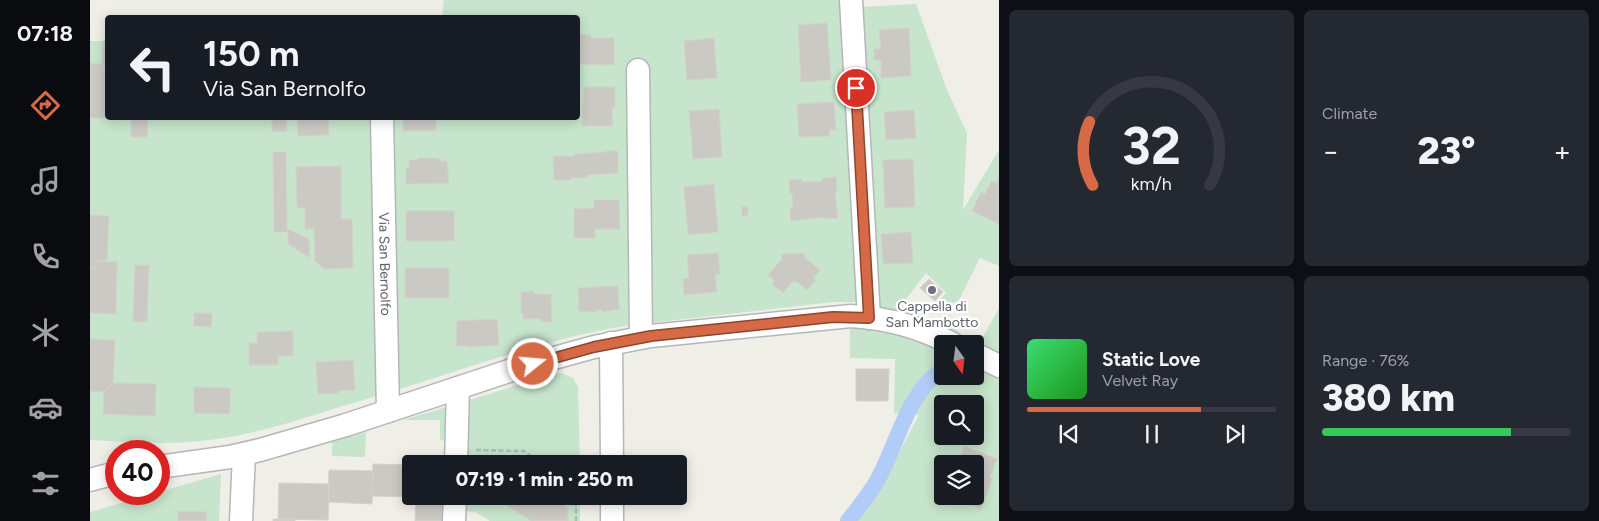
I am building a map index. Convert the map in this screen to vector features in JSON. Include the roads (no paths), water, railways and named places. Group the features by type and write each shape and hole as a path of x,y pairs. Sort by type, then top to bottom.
{"street":[{"path":"851,0 869,318"},
{"path":"638,70 641,337"},
{"name":"Via San Bernolfo","path":"382,120 388,411"},
{"path":"170,465 244,454 346,425 562,355 641,337 833,317 869,318 904,324 934,335"},
{"path":"611,343 612,455"},
{"path":"984,358 999,366"},
{"path":"456,455 458,388"},
{"path":"241,521 244,454"},
{"path":"454,521 455,505"},
{"path":"612,505 612,521"}],"waterway":[{"path":"848,521 877,481 911,406 920,392 934,377"}],"place":[{"name":"Cappella di San Mambotto","path":"932,290"}]}
